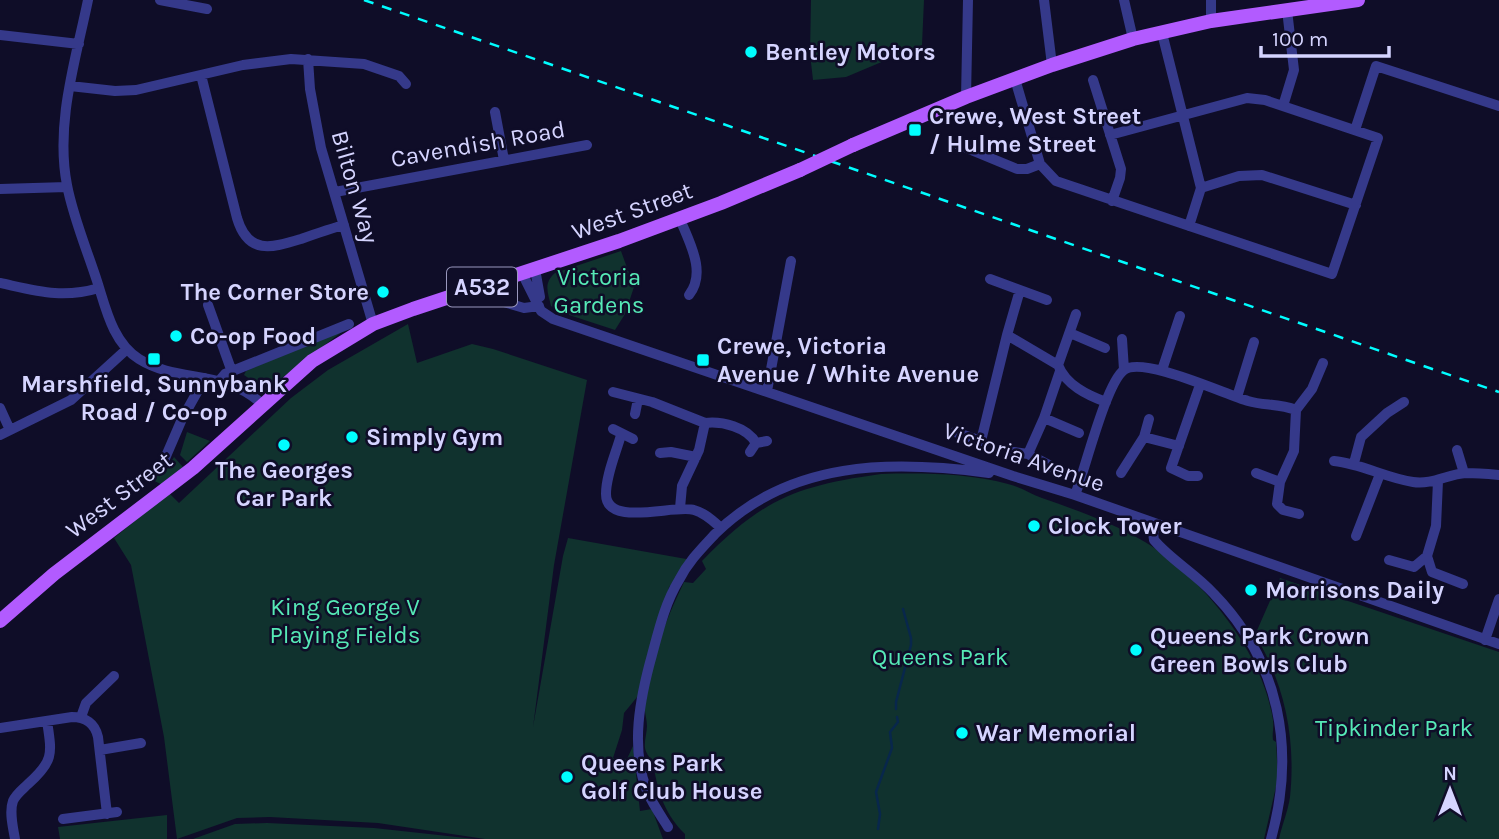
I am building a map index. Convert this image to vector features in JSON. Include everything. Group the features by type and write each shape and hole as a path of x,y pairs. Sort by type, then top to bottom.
{"main road":[{"name":"West Street","path":"0,621 54,574 193,468 312,361 373,324 680,219 966,97 1052,65 1133,39 1211,22 1358,0"}],"street":[{"path":"88,0 70,86 63,137 67,187 115,332 127,349 146,363 219,381 247,391 262,405"},
{"path":"160,0 207,9"},
{"path":"966,97 968,0"},
{"path":"1044,0 1052,65"},
{"path":"1124,0 1133,39"},
{"path":"1211,0 1211,22"},
{"path":"1283,106 1294,70 1287,10"},
{"path":"1162,33 1201,188 1189,226"},
{"path":"0,35 79,44"},
{"path":"70,86 128,92 265,61 308,59 364,64 399,76 406,83"},
{"name":"Bilton Way","path":"308,59 317,129 373,324"},
{"path":"1355,130 1376,65 1499,106"},
{"path":"201,75 237,218 247,238 258,245 273,247 344,225"},
{"path":"1015,79 1040,164 1056,181 1332,274 1378,138 1283,106 1247,97 1110,135"},
{"path":"1093,80 1121,173 1112,201"},
{"path":"495,112 504,160"},
{"name":"Cavendish Road","path":"335,192 587,145"},
{"path":"959,145 1017,169 1027,169 1040,164"},
{"path":"1201,188 1240,176 1262,175 1356,205"},
{"path":"0,189 67,187"},
{"path":"680,219 696,267 696,285 689,295"},
{"path":"767,391 791,261"},
{"path":"529,271 539,305"},
{"path":"990,279 1047,300"},
{"path":"0,283 58,295 99,288"},
{"path":"955,432 985,445 1006,335 1020,290"},
{"name":"Victoria Avenue","path":"496,300 524,308 539,305 544,314 553,319 1074,495 1499,644"},
{"path":"208,305 232,372"},
{"path":"1028,454 1044,418 1076,314"},
{"path":"1162,370 1180,316"},
{"path":"219,381 232,372 349,324"},
{"path":"1070,333 1105,348"},
{"path":"1006,335 1059,368 1084,394 1106,401"},
{"path":"1074,495 1106,401 1124,370 1122,340"},
{"path":"1237,397 1254,342"},
{"path":"0,408 5,432 77,396 127,349"},
{"path":"1299,514 1283,510 1277,504 1280,482 1294,451 1296,410 1312,389 1323,363"},
{"path":"1124,370 1135,366 1162,370 1249,401 1280,404 1296,410"},
{"path":"163,463 181,419 205,378"},
{"path":"1198,476 1188,477 1171,468 1200,385"},
{"path":"613,392 705,423 717,422 736,428 747,433 758,445"},
{"path":"635,414 638,399"},
{"path":"1354,463 1361,437 1387,413 1404,402"},
{"path":"1044,418 1079,433"},
{"path":"1121,473 1144,437 1149,419"},
{"path":"680,508 682,486 696,457 705,423"},
{"path":"633,439 617,432 607,487 608,504 619,511 642,513 680,508 701,512 721,528"},
{"path":"1144,437 1179,446"},
{"path":"926,467 933,448"},
{"path":"1457,450 1464,473"},
{"path":"660,453 671,452 696,457"},
{"path":"1014,452 1028,454 1062,472"},
{"path":"1334,461 1354,463 1380,474 1415,483 1438,481 1464,473 1499,475"},
{"path":"668,828 647,790 638,746 642,691 663,615 675,587 687,566 721,528 759,499 801,481 862,468 926,467 1013,476"},
{"path":"1256,473 1280,482"},
{"path":"1356,536 1380,474"},
{"path":"1389,560 1414,568 1427,556 1436,526 1438,481"},
{"path":"1157,524 1153,533 1154,540 1197,577 1233,616 1256,651 1270,684 1279,716 1283,764 1279,807 1271,839"},
{"path":"1427,556 1432,572 1463,584"},
{"path":"1485,640 1499,599"},
{"path":"81,717 86,702 114,676"},
{"path":"0,728 81,717 90,722 96,730 112,813 63,819"},
{"path":"15,839 12,810 14,799 43,771 49,760 47,721"},
{"path":"100,750 141,743"}],"green space":[{"path":"811,0 924,0 922,45 846,77 813,80 810,54"},
{"name":"Victoria Gardens","path":"621,251 634,287 625,314 615,330 566,314 551,306 548,284 555,273"},
{"path":"352,324 273,385 260,386 244,375 246,371"},
{"name":"King George V Playing Fields","path":"408,324 417,363 472,344 587,380 554,565 533,727 568,538 692,560 669,587 642,691 624,713 613,758 627,759 633,746 640,811 652,809 663,839 485,839 378,823 270,817 237,818 177,839 164,737 131,565 114,538 169,493 179,503 291,398 328,370"},
{"path":"187,432 210,441 187,462 180,455"},
{"path":"174,457 183,467 163,485 150,479 157,464 167,469"},
{"name":"Queens Park","path":"881,474 961,476 1013,485 1133,535 1188,575 1227,619 1243,643 1267,694 1273,720 1273,740 1276,742 1278,778 1264,839 685,839 685,834 664,804 645,745 645,708 650,673 684,582 693,583 706,569 702,561 763,509 803,490"},
{"name":"Tipkinder Park","path":"1280,578 1499,652 1499,839 1279,839 1290,797 1289,733 1281,692 1255,635"},
{"path":"167,815 167,839 60,839 58,827"},
{"path":"235,824 374,828 475,839 193,839"}],"waterway":[{"path":"896,709 911,645 903,609"},
{"path":"878,829 880,814 876,792 892,748 890,732 898,722 897,717"}],"railway":[{"path":"364,0 1499,392"}],"place":[{"name":"Bentley Motors","path":"751,52"},
{"name":"Crewe, West Street / Hulme Street","path":"915,130"},
{"name":"The Corner Store","path":"383,292"},
{"name":"Co-op Food","path":"176,336"},
{"name":"Marshfield, Sunnybank Road / Co-op","path":"154,359"},
{"name":"Crewe, Victoria Avenue / White Avenue","path":"703,360"},
{"name":"Simply Gym","path":"352,437"},
{"name":"The Georges Car Park","path":"284,445"},
{"name":"Clock Tower","path":"1034,526"},
{"name":"Morrisons Daily","path":"1251,590"},
{"name":"Queens Park Crown Green Bowls Club","path":"1136,650"},
{"name":"War Memorial","path":"962,733"},
{"name":"Queens Park Golf Club House","path":"567,777"}]}
